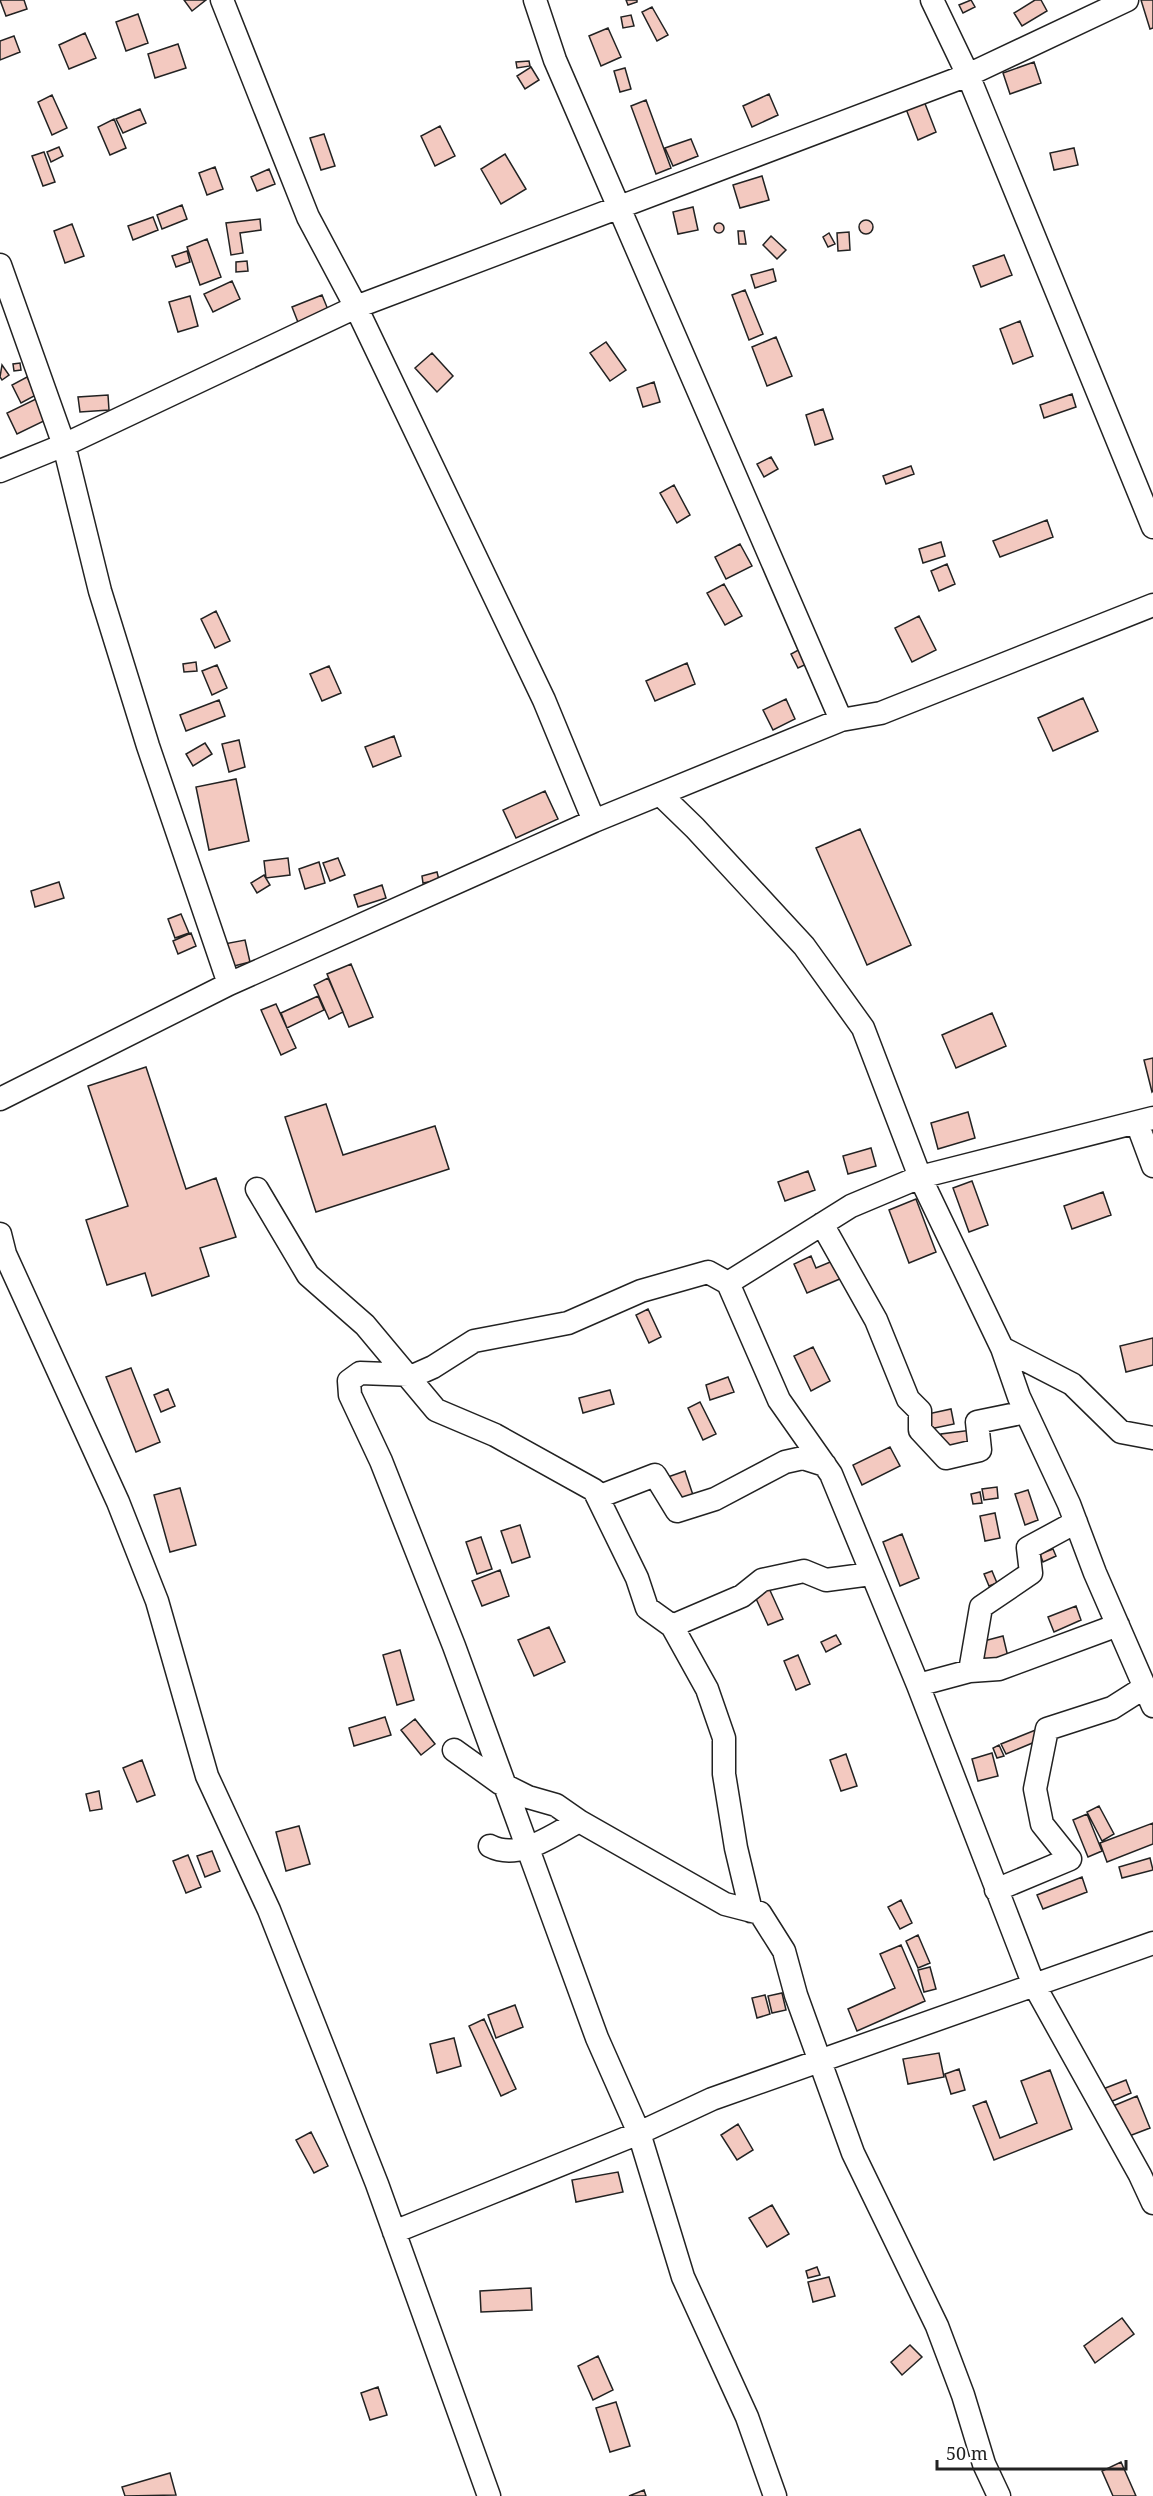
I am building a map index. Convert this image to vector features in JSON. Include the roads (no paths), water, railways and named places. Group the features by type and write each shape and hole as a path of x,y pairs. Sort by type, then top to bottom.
{"street":[{"path":"222,0 308,217 356,307 544,700 594,821"},
{"path":"535,0 555,60 841,720"},
{"path":"932,0 968,75 1153,527"},
{"path":"0,471 64,445 356,307 620,210 968,75 1127,0"},
{"path":"0,265 64,445 100,591 152,758 229,984"},
{"path":"0,1099 229,984 594,821 841,720 881,713 1153,605"},
{"path":"661,795 695,828 804,946 863,1028 920,1177 1002,1348 1026,1412 1076,1522 1149,1697 1047,1729 1035,1789 1042,1824 1070,1859 996,1890"},
{"path":"728,1283 851,1206 920,1177 1145,1121 1153,1167"},
{"path":"256,1190 308,1275 365,1325 436,1410 495,1435 594,1490 637,1578 647,1608 672,1626 707,1689 724,1738 726,1784 736,1848 751,1911"},
{"path":"822,1224 876,1320 908,1399 920,1411 920,1430 946,1458 980,1450 977,1422 1026,1412"},
{"path":"2,1248 118,1502 157,1601 207,1776 269,1910 394,2232 489,2496"},
{"path":"775,2496 747,2417 683,2277 639,2133 597,2038 564,1952 530,1847 381,1461 350,1395 349,1381 360,1373 408,1375 433,1367 474,1341 568,1323 641,1291 708,1272 728,1283 779,1400 831,1474 918,1685 1033,1983 1140,2175 1153,2203"},
{"path":"1002,1348 1072,1384 1121,1432 1153,1438"},
{"path":"598,1497 655,1475 677,1511 715,1499 785,1462 803,1458 825,1465"},
{"path":"970,1671 981,1607 1031,1573 1028,1548 1076,1522"},
{"path":"672,1626 742,1596 762,1580 804,1571 826,1580 872,1574"},
{"path":"918,1685 970,1671 999,1669 1118,1625"},
{"path":"454,1750 506,1786 556,1805 579,1821 725,1904 760,1913 784,1951 796,1995 853,2153 937,2326 963,2395 984,2464 999,2496"},
{"path":"490,1846 502,1852 530,1847 579,1821"},
{"path":"394,2232 639,2133 712,2099 1033,1983 1153,1943"}]}
